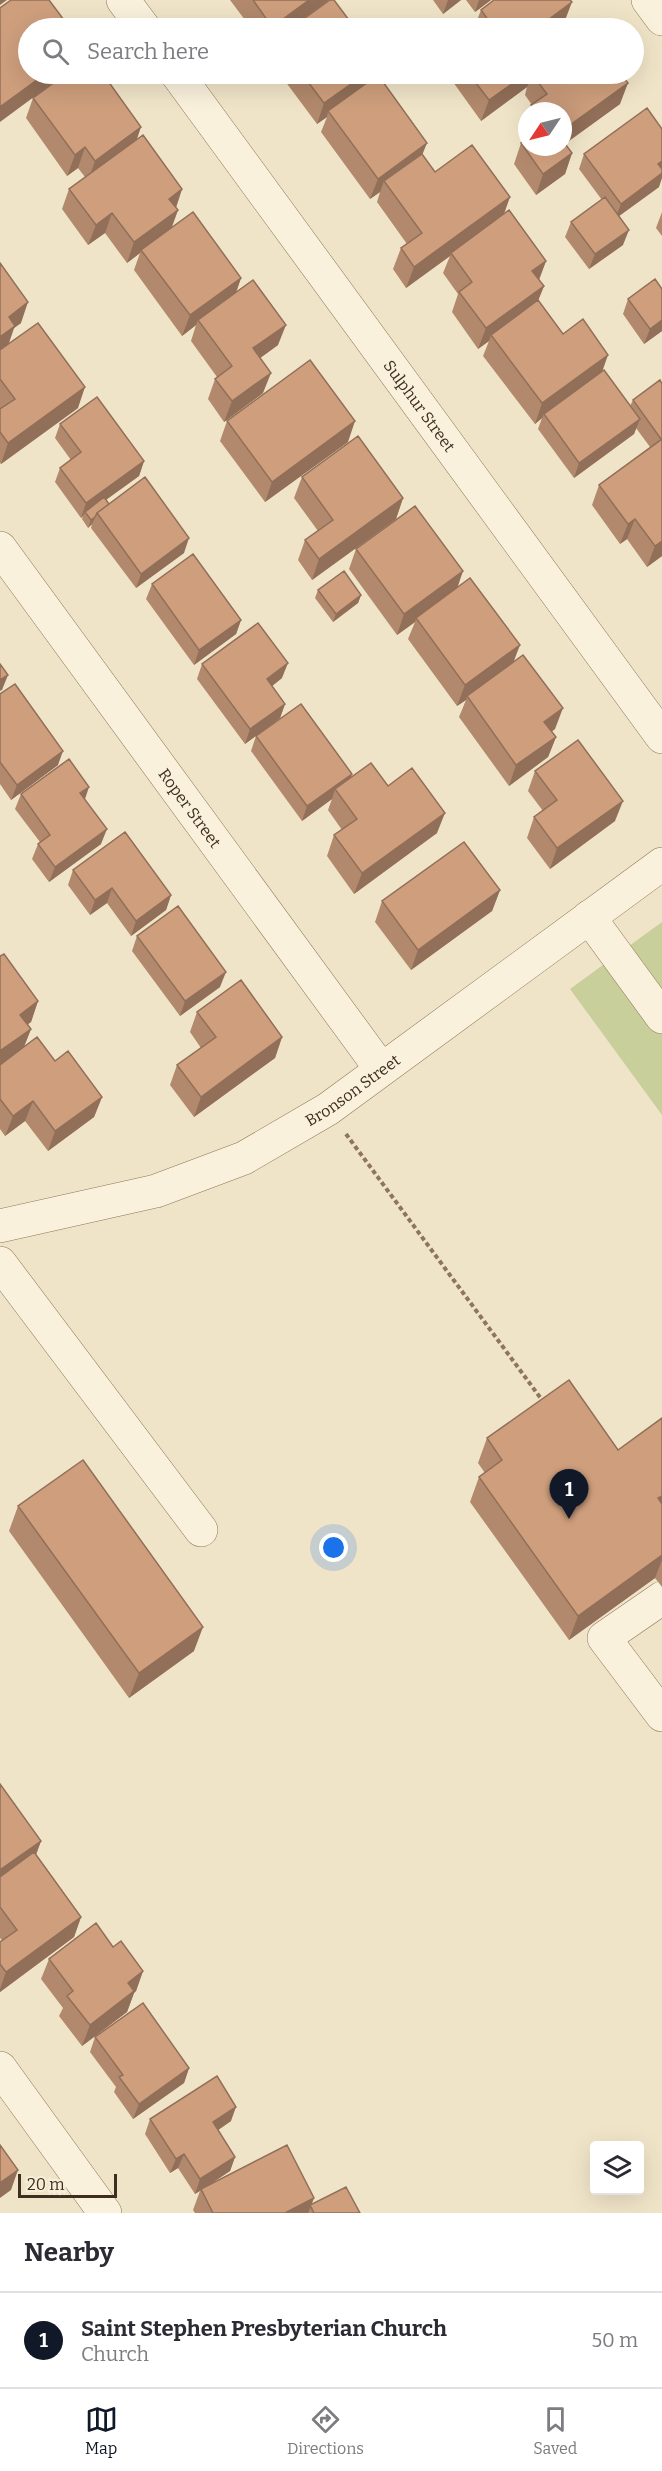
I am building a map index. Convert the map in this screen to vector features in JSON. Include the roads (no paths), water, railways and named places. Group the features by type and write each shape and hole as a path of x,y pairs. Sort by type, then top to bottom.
{"street":[{"path":"123,0 136,18"},
{"path":"648,0 662,19"},
{"name":"Sulphur Street","path":"184,84 662,737"},
{"name":"Roper Street","path":"0,548 381,1069"},
{"name":"Bronson Street","path":"0,1226 156,1191 244,1158 328,1109 662,864"},
{"path":"590,917 662,1017"},
{"path":"0,1263 201,1530"},
{"path":"662,1598 604,1638 662,1715"},
{"path":"0,2068 105,2213"}],"place":[{"name":"Saint Stephen Presbyterian Church","path":"569,1519"}]}
